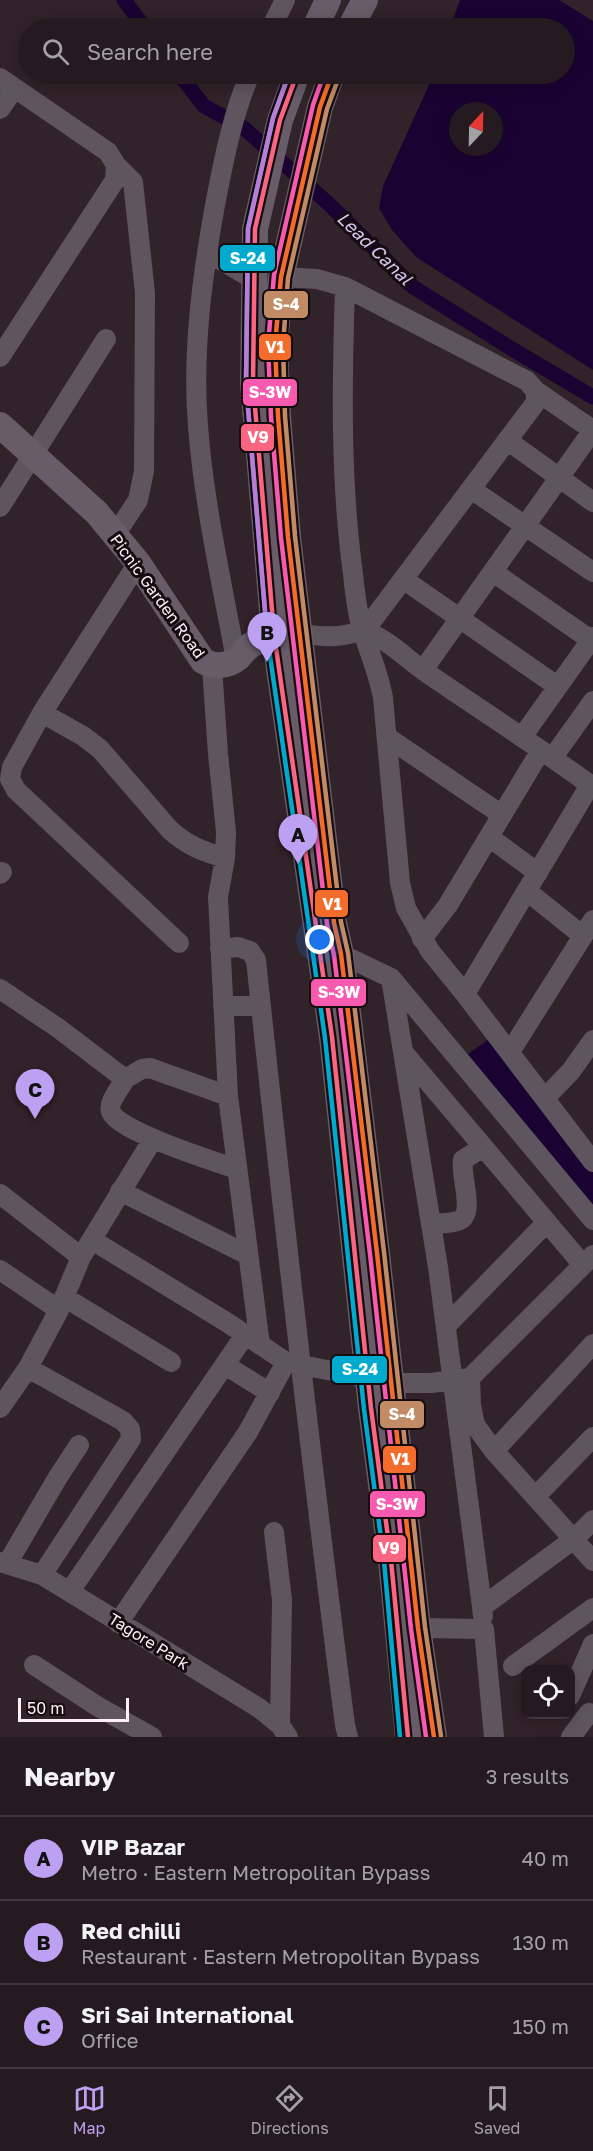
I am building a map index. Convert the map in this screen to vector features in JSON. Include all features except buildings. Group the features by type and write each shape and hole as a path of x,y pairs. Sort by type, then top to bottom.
{"main road":[{"path":"320,18 328,0"},
{"path":"355,18 365,0"},
{"path":"264,344 255,280 255,229 280,120 293,84"},
{"path":"328,84 320,107 281,276 253,383 267,416 286,633 332,1037 380,1380 434,1737"},
{"name":"Picnic Garden Road","path":"0,425 97,513 138,563 202,661 224,663"},
{"path":"224,663 249,645 286,633"},
{"path":"286,633 341,954 380,1380 391,1560 408,1737"}],"street":[{"path":"276,18 285,0"},
{"path":"0,109 7,84 108,152 116,165 133,182 146,293 144,471 142,488 131,514 115,535"},
{"path":"246,84 227,141 207,252 198,347 198,426 224,663 218,754 226,832 225,858 218,897 220,949 228,1096 248,1255 253,1340"},
{"path":"0,357 115,180 116,165"},
{"path":"207,252 255,280"},
{"path":"281,276 317,279 345,287 526,381 536,391 593,430 423,670"},
{"path":"345,287 342,393 346,494 353,574 362,630 380,680 400,883 406,908 422,939 591,1155"},
{"path":"0,507 106,339"},
{"path":"286,633 333,637 353,634 368,626 536,402 536,391"},
{"path":"507,440 593,502"},
{"path":"471,489 593,572"},
{"path":"138,563 42,713 12,767 10,779 16,790 179,943"},
{"path":"493,572 592,638 522,737"},
{"path":"403,579 557,686"},
{"path":"362,630 384,640 423,670 547,753 591,786 465,994"},
{"path":"422,939 448,905 502,815 547,753 593,701"},
{"path":"42,713 83,736 100,749 170,831 183,842 198,850 225,858"},
{"path":"387,737 502,815"},
{"path":"489,837 538,873"},
{"path":"510,1052 587,938 527,891"},
{"path":"220,949 238,947 250,951 256,960 293,1364 348,1737"},
{"path":"341,954 391,978 593,1220"},
{"path":"391,978 446,1326 475,1425 494,1450 593,1561"},
{"path":"0,989 58,1028 125,1079"},
{"path":"223,1006 261,1006"},
{"path":"545,1098 571,1071 593,1040"},
{"path":"92,1239 293,1364 380,1380 461,1379 588,1260 547,1222 403,1052"},
{"path":"228,1096 150,1068 142,1069 125,1079 110,1106 110,1112 115,1118 153,1139 237,1169"},
{"path":"3,1396 28,1368 62,1303 81,1257 153,1139"},
{"path":"431,1224 458,1221 464,1216 468,1209 462,1168 463,1160 483,1147"},
{"path":"120,1191 248,1255"},
{"path":"0,1194 81,1257"},
{"path":"446,1326 547,1222"},
{"path":"0,1270 171,1362"},
{"path":"70,1592 225,1365 253,1340"},
{"path":"494,1450 593,1344"},
{"path":"118,1623 248,1432 270,1393 293,1364"},
{"path":"225,1365 270,1393"},
{"path":"28,1368 123,1421 130,1429 130,1439 42,1575"},
{"path":"461,1379 494,1737"},
{"path":"536,1496 593,1437"},
{"path":"4,1563 79,1444"},
{"path":"482,1607 574,1539 593,1520"},
{"path":"274,1532 282,1600 284,1731"},
{"name":"Tagore Park","path":"4,1563 42,1575 259,1708 284,1731"},
{"path":"487,1649 519,1670 593,1608"},
{"path":"418,1628 484,1629"},
{"path":"575,1685 593,1644"},
{"path":"34,1665 97,1706 152,1737"},
{"path":"571,1737 591,1715 575,1705"}],"shaded area":[{"path":"460,0 559,0 593,21 593,370 416,257 392,230 379,208 383,186 429,84 575,84 575,18 454,18"},
{"path":"489,1039 593,1172 593,1212 468,1054"}],"waterway":[{"name":"Lead Canal","path":"124,0 138,18"},
{"name":"Lead Canal","path":"187,84 204,106 244,128 330,205 413,287 593,397"}],"transit line":[{"name":"S-24","path":"285,84 273,118 248,228 246,384 267,635 325,1038 364,1409 384,1561 400,1737"},
{"path":"267,635 246,384 248,229 273,118 285,84"},
{"name":"V9","path":"293,84 280,120 255,229 253,383 274,634 332,1037 371,1408 391,1560 408,1737"},
{"name":"S-3W","path":"320,84 313,105 274,275 268,345 271,417 281,538 327,924 334,955 370,1254 411,1629 426,1737"},
{"name":"V1","path":"328,84 320,107 281,277 275,345 278,416 288,537 334,923 341,954 377,1253 418,1628 434,1737"},
{"name":"S-4","path":"336,84 327,109 288,278 283,345 285,416 295,536 341,922 348,953 384,1252 425,1627 441,1736"}],"place":[{"name":"Red chilli","path":"267,662"},
{"name":"VIP Bazar","path":"298,864"},
{"name":"Sri Sai International","path":"35,1119"}]}
